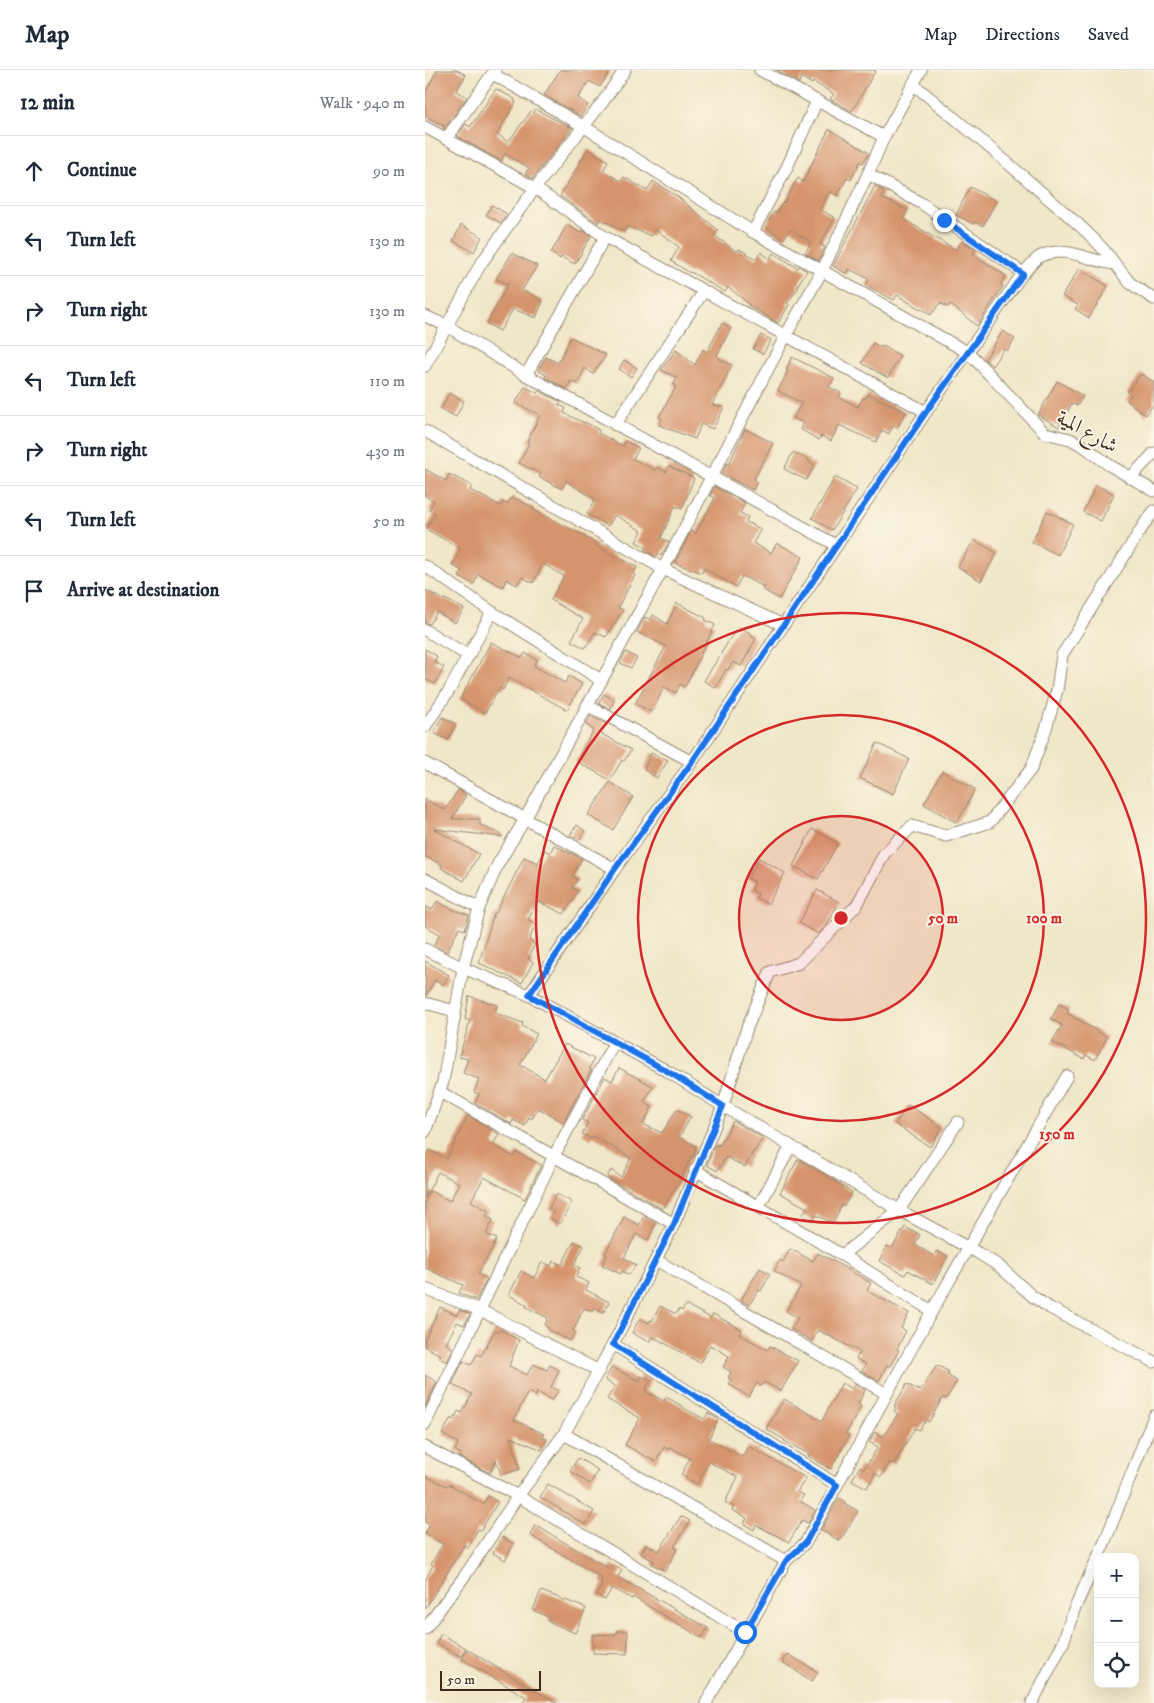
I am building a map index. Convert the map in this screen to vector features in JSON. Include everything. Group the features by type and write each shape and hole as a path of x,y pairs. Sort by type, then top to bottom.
{"street":[{"path":"425,366 480,264 625,70"},
{"path":"760,70 884,137"},
{"path":"425,1132 440,1092 463,968 479,908 498,864 525,819 663,569 785,336 822,271 869,174 884,137 921,70"},
{"path":"447,139 494,72"},
{"name":"شارع المية","path":"494,72 753,232 969,353 1045,433 1070,440 1085,447 1130,478 1154,491"},
{"path":"913,84 1009,163 1086,231 1103,248 1130,282 1154,299"},
{"path":"753,232 787,167 817,101"},
{"path":"426,130 447,139 535,188 605,237 926,412"},
{"path":"869,174 921,203 1023,274"},
{"path":"526,375 605,237"},
{"path":"529,995 615,869 692,762 926,412 1023,274 1041,255 1060,251 1103,263 1115,264"},
{"path":"615,424 704,291"},
{"path":"425,316 447,326 526,375 836,545"},
{"path":"425,431 663,569 783,625"},
{"path":"1130,478 1154,453"},
{"path":"425,1629 564,1434 599,1371 674,1224 723,1106 747,1028 769,972 799,963 857,905 884,854 912,826 946,836 990,822 1031,769 1046,729 1057,690 1062,655 1154,511"},
{"path":"425,566 492,612 601,680"},
{"path":"425,727 469,656 492,612"},
{"path":"425,630 469,656"},
{"path":"587,704 692,762"},
{"path":"425,763 468,785 615,869"},
{"path":"425,879 479,908"},
{"path":"425,949 463,968 529,995 667,1071 899,1210 999,1266 1032,1296 1050,1308 1154,1362"},
{"path":"425,1003 455,1012"},
{"path":"425,1424 554,1156 614,1043"},
{"path":"705,1703 786,1561 806,1542 931,1311 1067,1076"},
{"path":"440,1092 674,1224"},
{"path":"842,1255 899,1210 958,1122"},
{"path":"759,1206 791,1146"},
{"path":"695,1170 842,1255 931,1311"},
{"path":"657,1260 887,1394"},
{"path":"425,1289 480,1310 599,1371"},
{"path":"613,1344 837,1485"},
{"path":"1032,1703 1063,1643 1074,1610 1106,1539 1154,1416"},
{"path":"564,1434 786,1561"},
{"path":"425,1447 518,1496 745,1632"}],"building":[{"path":"437,70 457,70 466,75 456,91 467,97 444,129 444,126 425,116 425,94"},
{"path":"560,70 611,70 600,87 589,81 578,98 588,105 581,116 544,95"},
{"path":"776,70 876,70 852,111 830,99 834,94 813,82 812,84 801,77 799,83"},
{"path":"496,89 515,99 514,101 516,102 497,134 508,142 531,111 533,113 535,109 572,128 533,178 525,174 529,168 505,154 501,161 457,136 466,124 470,127"},
{"path":"829,129 869,153 863,163 860,162 851,180 847,178 837,196 830,191 820,209 835,218 820,244 825,247 819,260 817,260 805,253 811,242 790,229 784,239 765,227 774,212 776,213 784,203 798,178 803,182"},
{"path":"588,149 608,161 603,171 621,181 624,177 647,191 653,181 678,197 718,230 715,236 737,252 739,249 756,259 761,252 770,259 773,253 798,268 799,266 807,271 797,286 799,287 787,303 789,305 778,323 748,305 728,287 725,292 671,261 679,247 655,229 651,236 627,226 624,232 601,219 598,223 560,196"},
{"path":"875,186 884,192 881,198 908,210 903,219 956,250 962,241 975,249 973,254 1006,276 1001,284 1003,286 977,326 950,304 948,307 940,303 931,315 897,295 894,300 866,285 869,279 849,269 847,274 833,266"},
{"path":"970,187 996,201 983,226 975,222 974,224 956,215"},
{"path":"492,205 507,214 501,223 486,215"},
{"path":"461,225 482,237 474,252 453,241"},
{"path":"567,225 581,233 582,230 591,236 575,264 561,257 560,259 551,253"},
{"path":"512,253 537,266 522,290 543,301 536,318 513,309 500,331 487,324 508,284 496,279"},
{"path":"1079,269 1108,286 1089,318 1075,309 1078,305 1062,296"},
{"path":"722,323 731,328 716,357 732,365 712,405 724,407 713,429 701,424 695,439 659,425 662,419 659,417 676,387 673,385 677,378 661,370 676,350 695,365 703,349 707,352"},
{"path":"1003,331 1015,339 1007,351 1004,349 992,366 985,359"},
{"path":"761,335 771,340 763,354 753,349"},
{"path":"571,337 606,355 593,374 585,368 577,384 571,381 567,389 545,377 546,375 538,370 546,357 558,363"},
{"path":"873,343 881,348 882,345 900,356 888,378 862,363"},
{"path":"792,357 834,378 829,387 841,393 839,397 858,407 863,398 865,399 868,394 906,412 897,428 893,426 889,434 882,430 876,442 839,425 831,441 821,436 819,440 800,429 803,423 793,418 802,403 778,391 788,371 786,370"},
{"path":"624,360 637,368 631,377 619,369"},
{"path":"1141,374 1154,382 1154,404 1146,415 1127,401 1131,395 1127,392"},
{"path":"1057,381 1083,396 1077,406 1072,403 1059,427 1038,415"},
{"path":"525,387 537,393 539,391 561,402 559,405 566,408 564,413 599,430 598,433 623,446 625,441 639,448 633,459 655,470 657,467 666,472 669,466 694,478 682,509 675,506 661,538 669,542 661,556 658,554 656,557 645,550 646,547 636,542 642,531 615,515 608,526 587,514 595,499 566,481 562,489 539,477 541,474 519,463 540,415 515,403"},
{"path":"449,393 464,401 456,417 441,409"},
{"path":"745,429 773,443 754,479 757,481 753,490 722,474 727,463 729,464"},
{"path":"793,452 815,465 806,480 784,469"},
{"path":"425,469 446,481 449,474 472,486 470,490 501,506 503,502 507,504 512,497 534,508 533,510 585,536 597,544 596,546 637,567 633,574 635,575 618,607 623,610 606,637 595,632 585,648 571,641 583,619 551,600 564,576 543,564 533,583 522,577 517,585 506,579 503,587 478,574 474,584 459,577 462,571 452,565 461,549 426,529 435,513 429,510 434,501 425,496"},
{"path":"835,477 857,489 832,530 812,518"},
{"path":"1096,485 1114,494 1101,521 1083,512"},
{"path":"715,487 745,503 740,513 748,517 746,522 761,529 753,543 771,553 777,543 803,557 779,599 762,589 764,587 742,576 736,587 704,568 702,573 675,563 691,531 696,533 715,498 710,495"},
{"path":"1047,511 1073,524 1058,555 1032,542"},
{"path":"974,540 997,553 981,581 958,567"},
{"path":"425,590 464,609 455,623 437,612 430,624 425,623"},
{"path":"677,603 706,618 705,620 715,625 685,687 680,684 676,693 664,687 652,712 635,704 666,646 637,632 645,617 650,620 653,615 667,624"},
{"path":"738,626 752,634 751,636 756,639 741,666 733,662 728,670 726,669 716,688 704,681"},
{"path":"491,642 522,658 525,653 537,660 534,666 565,683 569,676 582,684 567,710 509,678 503,690 499,688 485,713 460,699"},
{"path":"425,649 437,656 434,662 444,667 435,684 425,679"},
{"path":"626,652 637,658 631,668 620,663"},
{"path":"604,694 615,700 610,709 599,703"},
{"path":"591,716 606,724 600,733 631,750 624,761 622,760 610,780 576,761 594,730 586,725"},
{"path":"442,717 456,724 448,740 434,733"},
{"path":"877,743 909,759 893,794 860,778"},
{"path":"651,753 668,760 657,778 644,770"},
{"path":"942,771 975,789 957,823 924,804"},
{"path":"610,782 633,797 613,830 588,815"},
{"path":"458,790 466,795 452,819 480,819 480,825 502,835 502,837 434,829 479,854 464,881 441,868 442,865 425,856 425,799 445,810"},
{"path":"577,825 585,831 579,840 570,835"},
{"path":"812,829 838,843 818,879 793,866"},
{"path":"554,845 582,859 572,876 578,879 572,888 578,891 564,914 537,901 528,920 536,924 529,940 535,944 528,959 533,962 522,983 479,963 494,913 496,913 524,857 538,863 545,850 550,853"},
{"path":"759,858 785,873 768,904 756,898 758,894 751,890 755,882 747,878"},
{"path":"817,890 839,902 828,923 818,934 799,923"},
{"path":"437,901 469,915 465,930 459,928 447,952 434,945 440,934 425,926 425,906 432,910"},
{"path":"425,961 449,975 443,985 435,980 426,996"},
{"path":"469,996 497,1005 495,1013 523,1023 522,1026 537,1034 520,1065 545,1079 565,1044 594,1059 589,1069 591,1070 563,1122 538,1108 532,1119 529,1117 525,1126 513,1120 511,1124 475,1103 479,1094 474,1092 479,1079 463,1073 468,1059 459,1057 470,1021 465,1019"},
{"path":"1059,1004 1069,1009 1067,1013 1107,1037 1095,1060 1086,1055 1084,1059 1052,1042 1062,1025 1051,1019"},
{"path":"619,1068 653,1086 644,1102 652,1107 643,1124 662,1133 677,1109 691,1117 679,1137 696,1146 693,1158 691,1157 663,1209 607,1177 611,1170 621,1177 631,1158 593,1136 591,1139 582,1134 588,1123 582,1120 605,1077 612,1081"},
{"path":"908,1105 942,1127 930,1147 895,1124"},
{"path":"468,1116 499,1134 493,1145 514,1157 517,1152 541,1165 525,1199 484,1177 471,1201 489,1211 486,1216 493,1220 486,1234 497,1239 478,1274 487,1279 476,1300 459,1293 463,1285 425,1268 425,1202 430,1191 450,1201 459,1183 438,1172 425,1198 425,1157 429,1150 447,1159"},
{"path":"733,1121 763,1138 745,1167 726,1157 717,1171 707,1165 715,1145 720,1145"},
{"path":"798,1159 852,1192 844,1206 842,1205 833,1223 816,1215 813,1221 802,1215 807,1208 780,1193"},
{"path":"556,1194 572,1202 560,1224 550,1218 554,1211 549,1209"},
{"path":"644,1216 655,1222 655,1225 648,1240 636,1234 624,1258 636,1265 629,1275 622,1271 621,1274 602,1265 607,1255 605,1254 624,1217 639,1225"},
{"path":"905,1227 920,1235 915,1245 934,1256 936,1251 948,1256 933,1284 908,1270 905,1275 879,1261 887,1246 892,1248"},
{"path":"574,1241 584,1246 574,1265 580,1268 576,1277 589,1283 586,1290 609,1302 603,1313 594,1308 593,1312 584,1308 573,1331 576,1332 571,1341 548,1330 549,1328 545,1325 548,1318 526,1307 527,1305 509,1295 521,1271 534,1278 542,1262 551,1266 553,1261 562,1265"},
{"path":"790,1249 813,1261 818,1253 835,1262 871,1283 867,1291 909,1313 901,1328 906,1331 897,1349 899,1350 890,1366 887,1365 879,1381 862,1371 866,1364 856,1359 860,1352 818,1330 812,1341 791,1329 798,1318 786,1311 801,1286 774,1271 780,1260 783,1262"},
{"path":"760,1268 770,1274 761,1291 759,1290 749,1305 741,1300"},
{"path":"686,1305 711,1318 713,1314 742,1330 739,1334 768,1350 770,1346 798,1361 781,1391 764,1382 761,1386 757,1383 749,1397 729,1384 731,1380 728,1378 731,1372 723,1367 729,1356 710,1345 700,1363 652,1336 649,1342 632,1333 640,1318 649,1323 650,1320 652,1321 660,1306 677,1313 679,1309 682,1311"},
{"path":"440,1307 457,1315 459,1310 470,1314 464,1325 457,1322 446,1344 453,1348 447,1362 439,1358 441,1355 425,1347 425,1340"},
{"path":"495,1330 499,1332 500,1330 519,1340 509,1366 527,1375 533,1364 547,1370 550,1365 559,1370 551,1387 558,1391 552,1400 537,1392 536,1396 528,1392 514,1420 544,1434 543,1437 547,1439 542,1450 511,1437 520,1469 501,1475 496,1460 490,1473 459,1457 461,1454 455,1450 458,1443 442,1434 451,1418 454,1420 458,1411 462,1413 472,1394 452,1385 463,1361 471,1365 477,1354 481,1356"},
{"path":"937,1365 949,1372 947,1375 957,1381 946,1399 943,1397 929,1422 926,1420 919,1430 915,1428 894,1464 890,1462 881,1477 875,1473 867,1488 852,1480 860,1466 864,1469 878,1447 869,1442 875,1432 883,1437 898,1414 894,1411 896,1408 894,1406 907,1384 920,1391"},
{"path":"612,1367 639,1381 641,1376 651,1380 645,1391 664,1401 666,1397 704,1419 708,1413 718,1419 709,1439 742,1457 748,1446 806,1478 797,1492 804,1495 800,1501 815,1510 808,1523 802,1520 789,1542 756,1525 754,1530 744,1524 747,1518 732,1510 734,1507 725,1502 738,1477 709,1462 697,1484 681,1475 690,1458 670,1447 669,1450 664,1447 656,1462 625,1445 640,1418 607,1399 615,1386 605,1380"},
{"path":"425,1375 437,1382 425,1407"},
{"path":"842,1383 853,1389 855,1384 865,1390 858,1404 861,1406 846,1434 849,1435 831,1469 766,1429 784,1399 822,1421"},
{"path":"578,1458 598,1470 590,1484 570,1471"},
{"path":"425,1476 447,1486 449,1484 483,1504 488,1496 498,1502 481,1530 478,1529 468,1548 464,1545 425,1609 425,1581 433,1565 431,1564 443,1544 425,1534 430,1525 425,1522"},
{"path":"548,1484 594,1511 586,1525 540,1497"},
{"path":"839,1498 858,1511 840,1541 821,1530"},
{"path":"681,1516 690,1521 674,1547 677,1549 665,1571 652,1564 654,1561 641,1554 646,1544 659,1551"},
{"path":"535,1525 610,1569 613,1565 622,1570 618,1577 708,1628 702,1638 633,1597 632,1599 612,1588 605,1600 597,1595 603,1583 600,1582 602,1578 530,1535"},
{"path":"502,1537 514,1544 505,1560 493,1553"},
{"path":"541,1591 586,1608 575,1633 548,1621 550,1618 533,1610"},
{"path":"617,1631 628,1631 627,1654 593,1653 592,1635 617,1634"},
{"path":"441,1634 466,1648 461,1657 436,1643"},
{"path":"467,1649 557,1703 523,1703 526,1697 462,1659"},
{"path":"787,1654 818,1672 812,1681 782,1662"}],"route":[{"path":"745,1632 786,1561 806,1542 837,1485 613,1344 674,1224 723,1106 667,1071 529,995 615,869 692,762 926,412 1023,274 944,220"}]}
